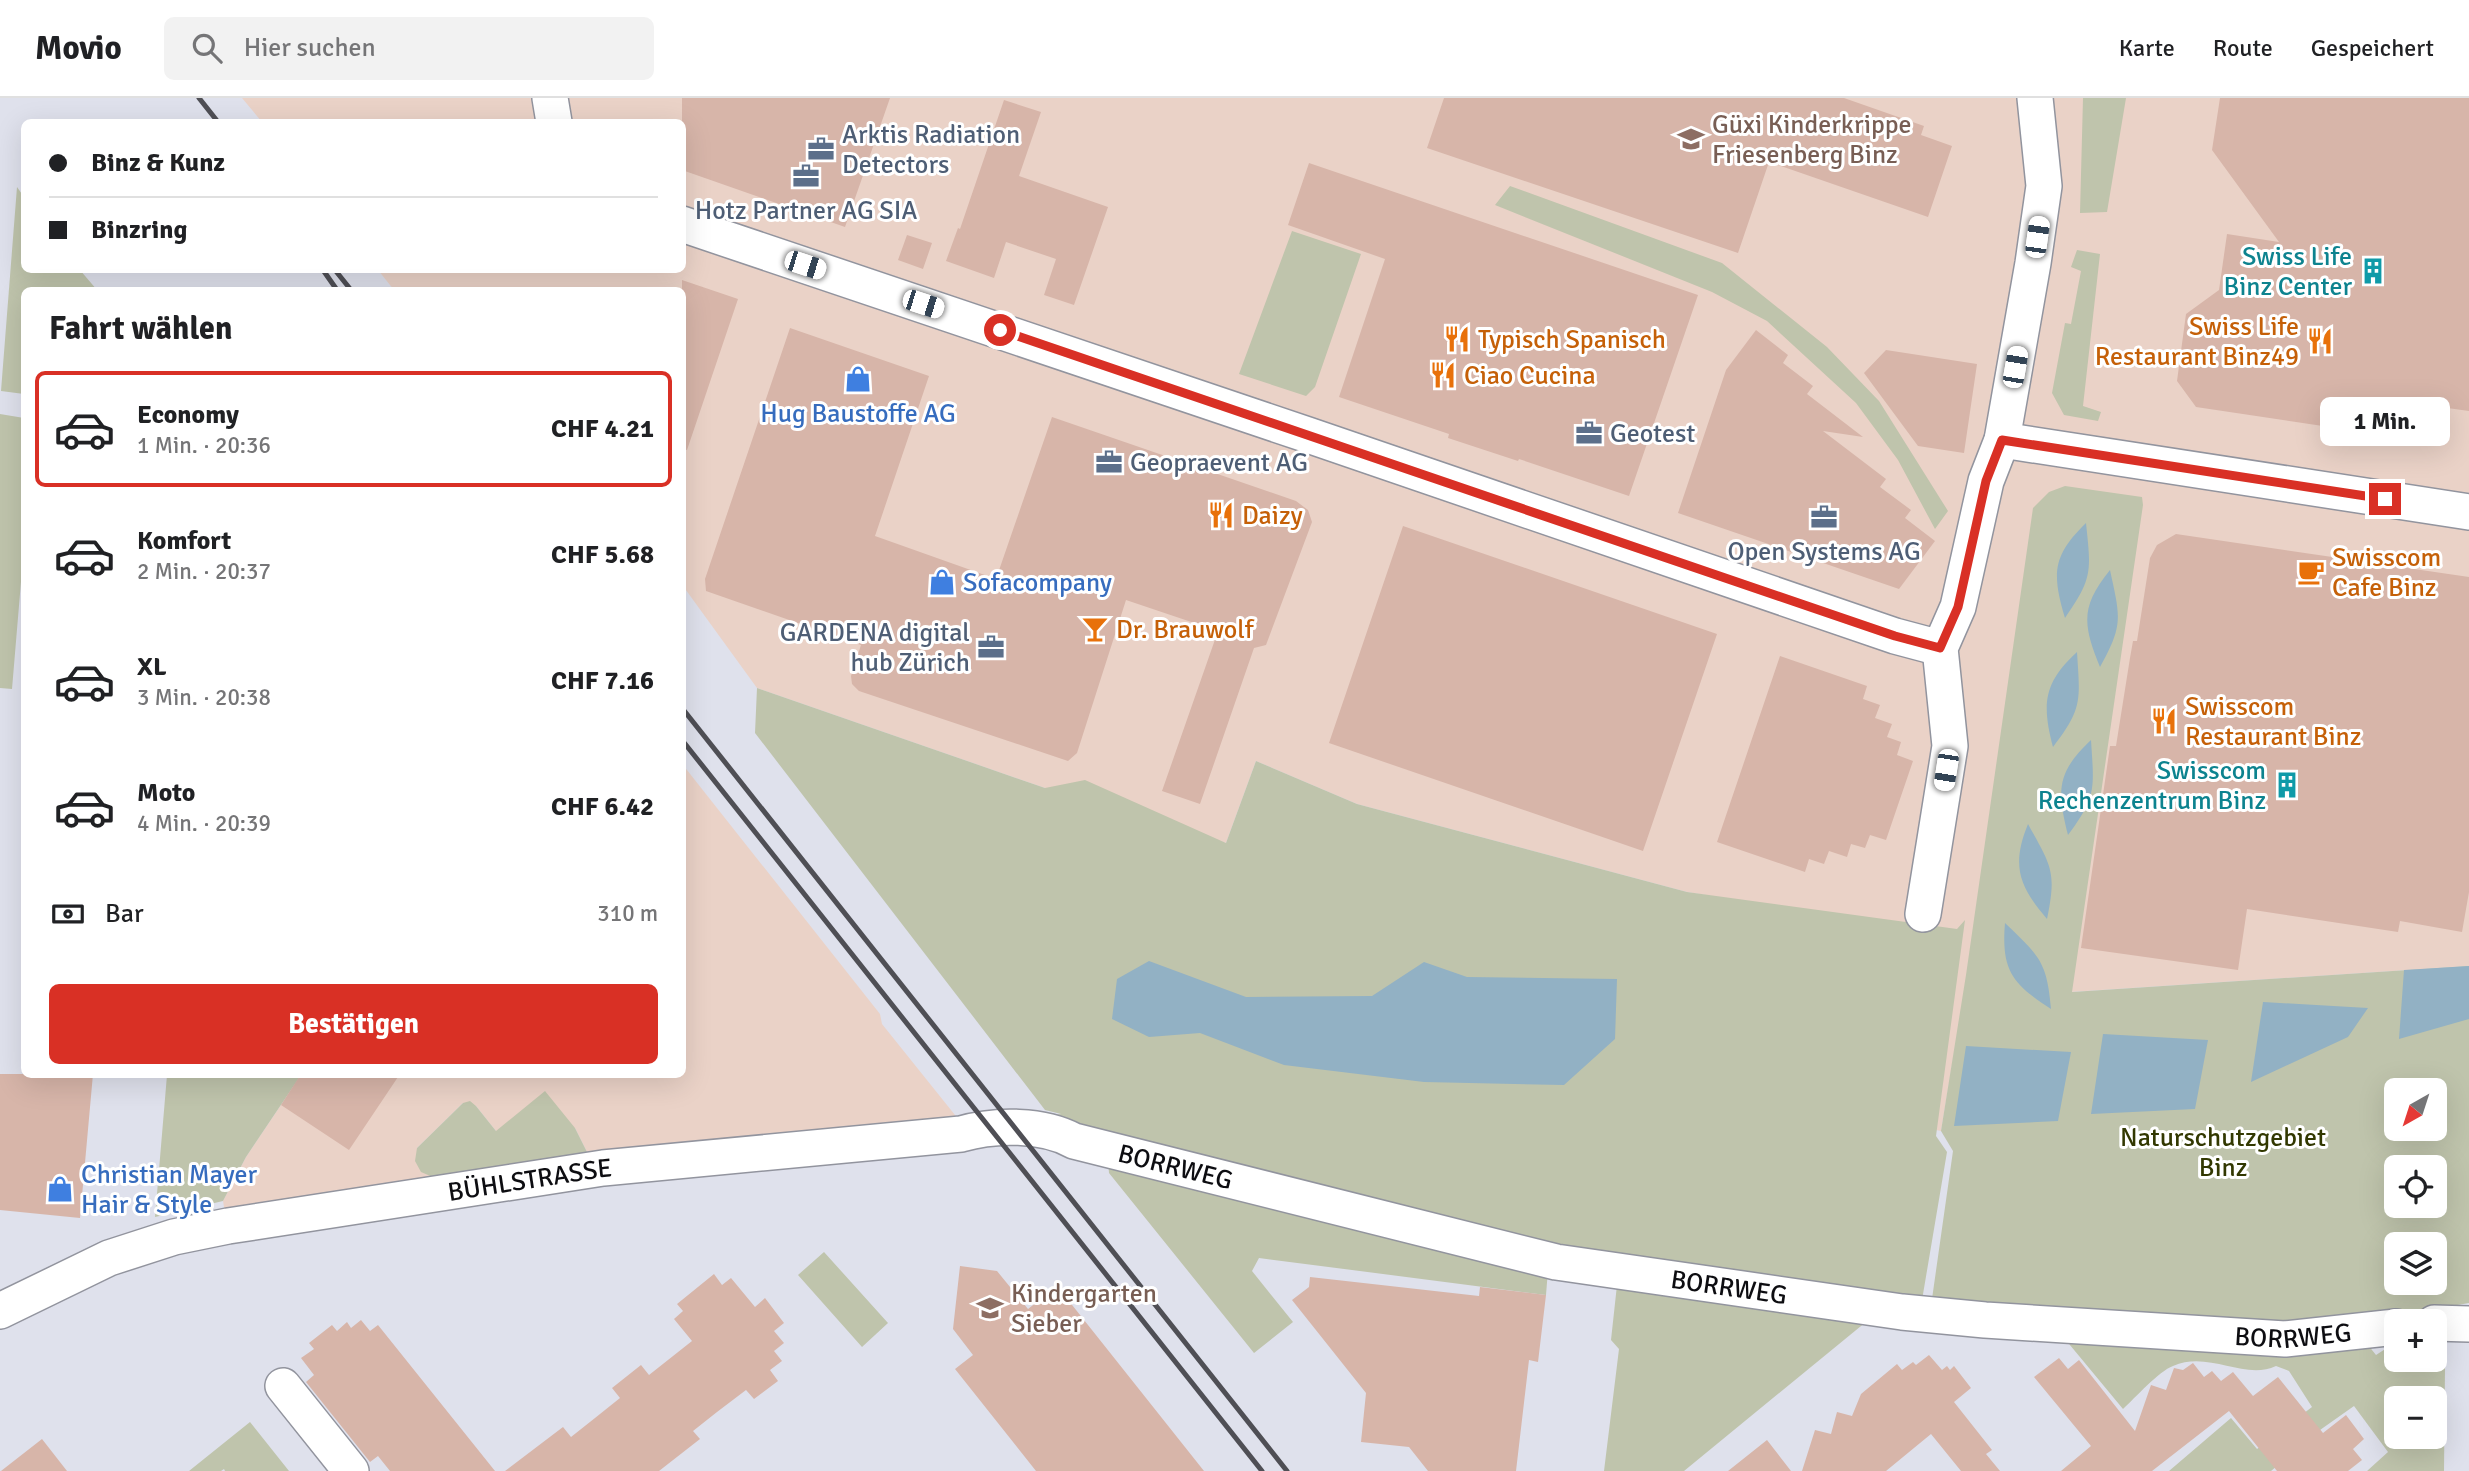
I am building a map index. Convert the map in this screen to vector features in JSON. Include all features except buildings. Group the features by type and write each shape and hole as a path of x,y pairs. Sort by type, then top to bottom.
{"street":[{"path":"550,98 554,119"},
{"path":"1923,914 1950,746 1940,648 1958,607 1986,481 2002,440 2044,186 2028,100"},
{"path":"686,225 1895,636 1940,648"},
{"path":"2002,440 2469,512"},
{"name":"BÜHLSTRASSE","path":"0,1311 110,1258 174,1237 436,1192 603,1168 1014,1127 1060,1133 1074,1141"},
{"name":"BORRWEG","path":"1074,1141 1556,1262 1902,1312 1984,1320 2285,1339 2384,1328"},
{"path":"2447,1324 2469,1324"},
{"path":"283,1386 351,1471"}],"shaded area":[{"path":"242,98 2469,98 2469,966 1963,999 1941,1131 1900,1123 1930,931 1687,892 1357,804 1256,761 1226,843 1045,788 757,688 686,590 686,287 392,287 380,273 686,273 686,119 260,119"},
{"path":"686,769 880,1014 882,1024 959,1120 588,1154 575,1128 496,1131 476,1106 463,1103 417,1148 435,1178 225,1213 223,1201 246,1157 299,1078 686,1078"}],"green space":[{"path":"2083,98 2126,98 2107,212 2080,213"},
{"path":"1510,186 1722,263 1827,347 1879,401 1948,511 1935,529 1898,460 1856,403 1767,321 1712,292 1495,205"},
{"path":"17,187 21,193 21,273 83,273 94,287 21,287 21,394 1,391"},
{"path":"1292,231 1361,254 1315,387 1306,396 1239,374"},
{"path":"2077,250 2100,254 2083,406 2101,412 2098,421 2064,415 2052,393 2065,323 2071,324 2081,271 2071,267"},
{"path":"0,414 21,418 21,582 12,689 0,688"},
{"name":"Naturschutzgebiet Binz","path":"2065,486 2142,497 2143,505 2072,992 2469,966 2469,1303 2434,1309 2384,1309 2384,1315 2280,1326 1931,1306 1953,1151 1941,1131 2033,508 2049,492"},
{"path":"757,688 1045,788 1085,780 1226,843 1256,761 1357,804 1687,892 1957,929 1965,920 1936,1136 1947,1152 1920,1312 1641,1266 1036,1117 1061,1114 1045,1110 755,733"},
{"path":"167,1078 299,1078 246,1157 223,1201 155,1217"},
{"path":"545,1091 575,1128 588,1154 435,1178 421,1172 415,1161 417,1148 463,1103 470,1101 476,1106 496,1131"},
{"path":"1108,1160 1548,1270 1546,1295 1259,1258 1252,1271 1293,1322 1254,1353 1109,1173"},
{"path":"824,1252 888,1323 862,1347 798,1275"},
{"path":"1617,1285 1872,1317 1684,1471 1604,1471 1619,1349 1611,1340"},
{"path":"2060,1333 2364,1340 2376,1355 2384,1350 2384,1372 2445,1372 2445,1386 2384,1386 2384,1447 2354,1406 2271,1471 2169,1471 2231,1418 2257,1449 2312,1407 2289,1371 2276,1366 2251,1370 2200,1361 2186,1362 2161,1373 2123,1409"},
{"path":"250,1422 289,1471 189,1471"},
{"path":"2386,1449 2444,1449 2444,1471 2367,1471 2388,1452"}],"water":[{"path":"2086,523 2088,574 2081,593 2065,618 2058,589 2058,566 2067,546"},
{"path":"2110,570 2118,620 2113,640 2100,667 2090,639 2087,617 2093,595"},
{"path":"2077,652 2079,693 2075,712 2053,747 2047,719 2048,695 2057,674"},
{"path":"2091,740 2092,791 2068,835 2062,806 2062,783 2071,763"},
{"path":"2028,824 2050,869 2051,890 2047,919 2024,886 2021,875 2020,852"},
{"path":"2005,923 2033,952 2044,969 2051,1009 2027,992 2012,975 2005,953"},
{"path":"1149,961 1246,997 1372,996 1424,962 1467,977 1617,979 1615,1039 1564,1085 1424,1082 1284,1065 1200,1033 1149,1037 1112,1019 1117,979"},
{"path":"2469,966 2469,1019 2399,1039 2404,970"},
{"path":"2263,1002 2368,1008 2348,1037 2251,1082"},
{"path":"2103,1034 2208,1040 2195,1109 2091,1114"},
{"path":"1966,1046 2071,1052 2058,1121 1954,1126"}],"railway":[{"path":"199,98 216,119"},
{"path":"325,273 335,287"},
{"path":"337,273 349,287"},
{"path":"686,713 1287,1471"},
{"path":"686,745 1262,1471"}],"place":[{"name":"Güxi Kinderkrippe Friesenberg Binz","path":"1691,139"},
{"name":"Arktis Radiation Detectors","path":"821,149"},
{"name":"Hotz Partner AG SIA","path":"806,176"},
{"name":"Swiss Life Binz Center","path":"2373,271"},
{"name":"Typisch Spanisch","path":"1457,339"},
{"name":"Swiss Life Restaurant Binz49","path":"2320,341"},
{"name":"Ciao Cucina","path":"1443,375"},
{"name":"Hug Baustoffe AG","path":"858,379"},
{"name":"Geotest","path":"1589,433"},
{"name":"Geopraevent AG","path":"1109,462"},
{"name":"Daizy","path":"1221,515"},
{"name":"Open Systems AG","path":"1824,517"},
{"name":"Swisscom Cafe Binz","path":"2311,572"},
{"name":"Sofacompany","path":"942,582"},
{"name":"Dr. Brauwolf","path":"1095,629"},
{"name":"GARDENA digital hub Zürich","path":"991,647"},
{"name":"Swisscom Restaurant Binz","path":"2164,721"},
{"name":"Swisscom Rechenzentrum Binz","path":"2287,785"},
{"name":"Christian Mayer Hair & Style","path":"60,1189"},
{"name":"Kindergarten Sieber","path":"990,1308"}],"route":[{"path":"1000,330 1895,636 1940,648 1958,607 1986,481 2002,440 2385,499"}]}
